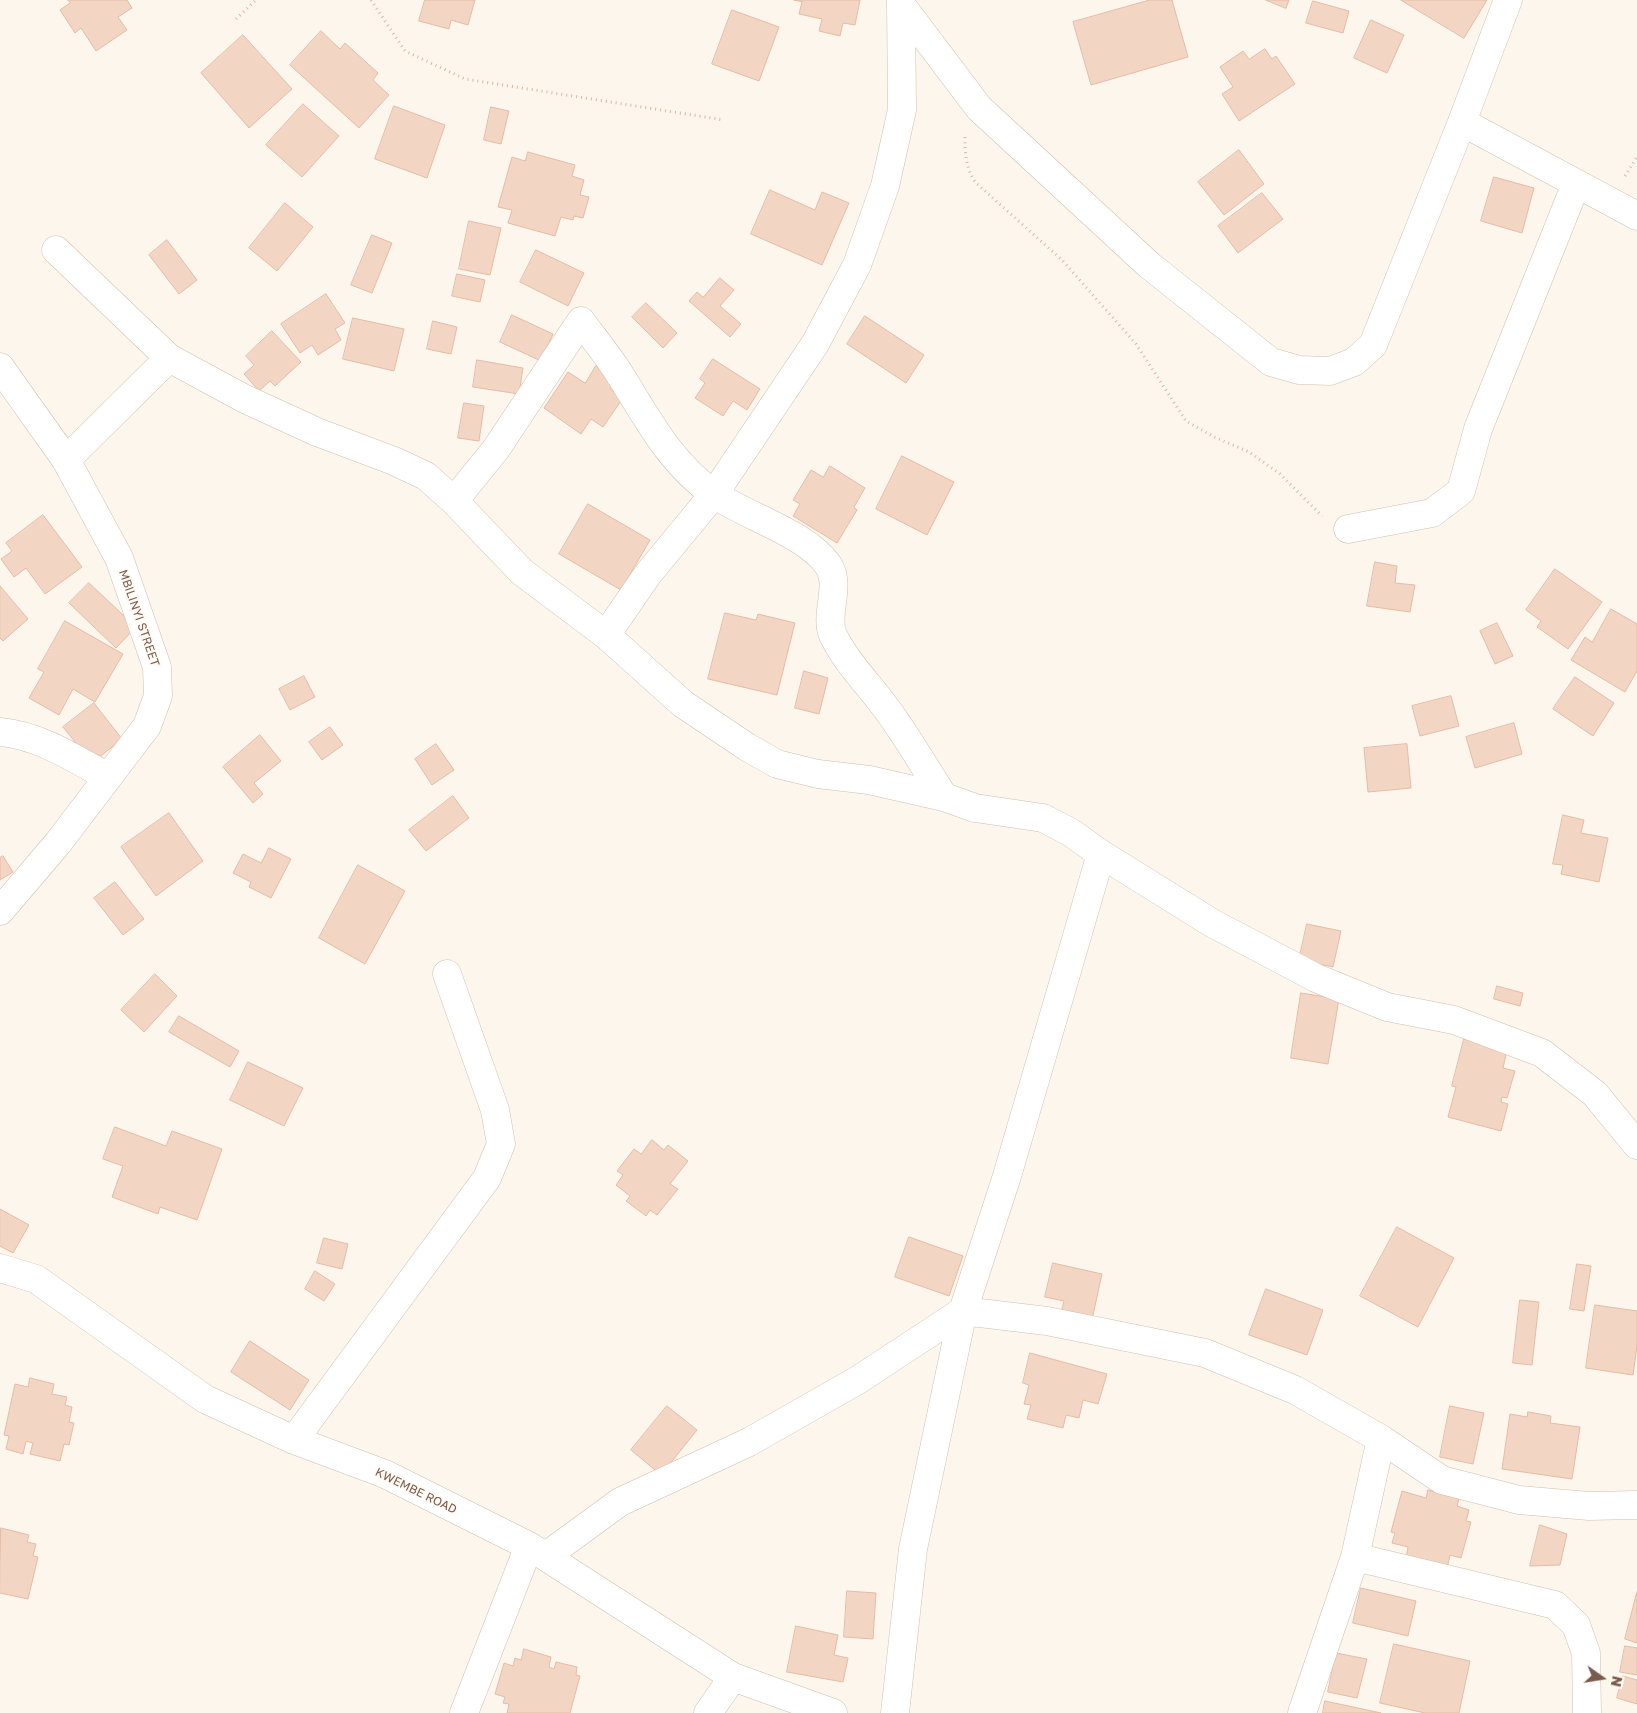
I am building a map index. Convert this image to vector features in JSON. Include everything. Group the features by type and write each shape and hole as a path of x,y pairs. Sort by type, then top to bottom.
{"street":[{"path":"901,3 980,108 1148,265 1271,362 1299,370 1330,371 1354,362 1373,345 1462,122 1508,0"},
{"path":"606,635 648,574 714,494 815,344 856,265 885,186 902,110 901,3"},
{"path":"1462,122 1637,216"},
{"path":"1348,529 1432,513 1461,491 1478,429 1576,184"},
{"path":"56,250 169,358 318,432 394,460 426,476 454,501 522,572 606,635 683,704 747,747 777,764 818,774 869,780 944,797 975,808 1043,818 1070,832 1101,854 1212,923 1316,978 1387,1007 1454,1020 1542,1053 1595,1094 1634,1135"},
{"path":"454,501 496,449 581,321 615,367 649,424 671,455 714,494 774,525 819,554 830,567 833,582 832,633 842,651 888,710 944,797"},
{"path":"66,460 169,358"},
{"name":"MBILINYI STREET","path":"0,366 8,396 66,460 119,558 157,667 158,696 148,726 58,843 0,911"},
{"path":"0,732 29,736 44,742 108,778"},
{"path":"895,1713 912,1548 963,1311 1007,1176 1101,854"},
{"path":"294,1440 487,1178 501,1144 495,1110 447,974"},
{"name":"KWEMBE ROAD","path":"0,1268 36,1279 205,1399 294,1440 385,1474 538,1551 733,1677 833,1713"},
{"path":"464,1713 538,1551 620,1502 749,1442 858,1380 963,1311 1047,1321 1205,1353 1295,1390 1381,1440 1442,1480 1519,1500 1589,1506 1637,1505"},
{"path":"1302,1713 1355,1557 1381,1440"},
{"path":"1355,1557 1555,1605 1576,1625 1586,1654 1587,1713"},
{"path":"708,1713 733,1677"}],"path":[{"path":"236,19 256,0"},
{"path":"371,0 406,51 465,79 724,120"},
{"path":"965,89 965,158 968,171 975,182 1062,260 1136,344 1186,421 1212,436 1249,452 1280,474 1320,516 1348,529"}],"building":[{"path":"68,0 127,0 132,8 118,17 127,30 96,51 81,28 75,33 60,10 70,3"},
{"path":"425,0 475,0 468,25 451,20 449,29 419,21"},
{"path":"794,0 860,0 855,25 843,23 840,36 819,31 822,19 799,14 802,2"},
{"path":"1150,0 1172,0 1188,57 1091,85 1073,22"},
{"path":"1266,0 1289,0 1286,8"},
{"path":"1401,0 1487,0 1464,38"},
{"path":"1313,1 1349,11 1343,33 1306,23"},
{"path":"732,10 779,27 759,81 712,64"},
{"path":"1371,20 1404,35 1387,73 1354,58"},
{"path":"321,31 340,49 345,43 378,73 373,80 389,95 359,128 290,65"},
{"path":"243,35 292,89 249,128 201,73"},
{"path":"1265,49 1272,59 1276,56 1295,84 1239,121 1222,94 1233,87 1220,67 1243,51 1249,59"},
{"path":"303,104 339,136 302,177 266,145"},
{"path":"394,106 445,125 427,178 375,159"},
{"path":"491,107 509,111 501,144 484,140"},
{"path":"1239,150 1264,184 1224,215 1198,182"},
{"path":"528,152 575,165 572,176 584,180 580,195 589,197 583,218 574,216 573,220 561,217 555,236 508,223 512,210 498,207 512,157 525,161"},
{"path":"1494,177 1534,188 1522,233 1481,221"},
{"path":"770,190 815,210 822,192 849,203 822,265 751,234"},
{"path":"1262,193 1283,219 1238,253 1218,226"},
{"path":"285,203 313,227 277,271 249,248"},
{"path":"469,221 501,228 490,275 459,269"},
{"path":"372,235 392,243 372,293 351,285"},
{"path":"167,240 197,280 179,294 149,255"},
{"path":"536,250 584,273 568,306 520,282"},
{"path":"457,274 485,280 480,302 452,296"},
{"path":"720,278 734,290 720,306 741,324 730,337 689,301 697,292 703,297"},
{"path":"326,294 345,323 335,329 341,340 318,355 312,345 300,353 281,324"},
{"path":"646,303 677,333 663,348 632,317"},
{"path":"512,315 553,334 541,361 500,342"},
{"path":"865,316 924,355 906,383 847,344"},
{"path":"353,318 404,329 394,371 343,359"},
{"path":"433,321 457,327 451,354 427,349"},
{"path":"272,331 301,362 275,386 270,381 259,391 244,374 254,365 246,356"},
{"path":"713,359 760,389 747,410 733,401 723,416 695,398 705,383 700,379"},
{"path":"477,360 523,368 519,394 473,387"},
{"path":"596,366 616,380 610,389 623,398 603,427 591,419 581,434 544,408 568,372 585,383"},
{"path":"464,403 484,406 479,441 458,438"},
{"path":"902,456 954,482 927,535 876,509"},
{"path":"830,466 865,488 854,507 857,510 837,543 793,516 800,504 793,500 811,470 823,477"},
{"path":"588,504 650,540 621,590 559,554"},
{"path":"43,515 82,567 45,594 26,568 14,577 1,559 12,551 6,543"},
{"path":"1375,562 1397,566 1395,583 1415,585 1410,612 1367,606"},
{"path":"1555,569 1602,602 1568,649 1537,627 1541,621 1526,610"},
{"path":"89,583 136,627 116,648 69,603"},
{"path":"0,586 28,619 3,641 0,638"},
{"path":"1611,609 1637,624 1637,671 1625,692 1571,660 1585,637 1592,642"},
{"path":"725,613 756,620 758,614 795,623 777,695 708,679"},
{"path":"65,621 123,654 95,702 73,689 59,715 29,698 44,672 38,669"},
{"path":"1497,623 1513,656 1495,664 1480,631"},
{"path":"804,671 828,678 819,714 795,708"},
{"path":"304,676 315,697 290,710 279,689"},
{"path":"1575,677 1614,703 1593,736 1553,709"},
{"path":"1451,696 1459,726 1420,736 1412,706"},
{"path":"94,703 122,739 92,763 63,727"},
{"path":"1514,723 1522,754 1475,768 1466,737"},
{"path":"330,727 343,745 322,760 309,742"},
{"path":"260,735 281,761 254,783 263,794 253,803 223,767"},
{"path":"436,744 454,770 432,785 415,759"},
{"path":"1407,744 1411,788 1368,792 1364,748"},
{"path":"453,796 469,818 426,851 409,830"},
{"path":"169,813 203,861 156,896 121,847"},
{"path":"1563,815 1584,820 1581,833 1608,838 1599,882 1561,874 1563,865 1553,864"},
{"path":"269,848 291,859 271,898 249,887 251,882 233,873 243,854 261,863"},
{"path":"3,856 13,872 0,880 0,858"},
{"path":"358,865 405,891 365,964 319,938"},
{"path":"115,882 144,919 123,935 94,898"},
{"path":"1307,924 1341,931 1333,967 1299,960"},
{"path":"155,974 177,996 144,1032 121,1010"},
{"path":"1497,986 1523,993 1520,1006 1494,999"},
{"path":"1301,993 1339,999 1328,1064 1291,1058"},
{"path":"179,1016 239,1051 230,1067 169,1032"},
{"path":"1464,1039 1507,1050 1503,1068 1515,1071 1507,1098 1502,1097 1501,1102 1508,1104 1501,1131 1448,1117 1456,1087 1452,1086"},
{"path":"248,1062 303,1088 284,1126 230,1100"},
{"path":"115,1127 166,1146 172,1131 222,1149 197,1220 160,1207 158,1214 112,1197 123,1166 103,1159"},
{"path":"652,1140 664,1150 668,1145 688,1161 670,1184 678,1189 657,1215 650,1210 646,1216 626,1201 630,1196 616,1185 623,1175 617,1171 634,1149 641,1154"},
{"path":"0,1209 29,1225 13,1253 0,1246"},
{"path":"1397,1227 1454,1258 1418,1327 1360,1296"},
{"path":"909,1237 963,1256 949,1296 895,1277"},
{"path":"324,1238 348,1244 342,1269 317,1263"},
{"path":"1053,1263 1102,1274 1091,1324 1060,1317 1064,1301 1045,1297"},
{"path":"1577,1264 1591,1266 1584,1311 1570,1309"},
{"path":"315,1271 335,1284 324,1301 305,1289"},
{"path":"1266,1289 1323,1310 1307,1355 1249,1335"},
{"path":"1520,1300 1539,1302 1532,1365 1513,1363"},
{"path":"1595,1305 1637,1311 1637,1346 1633,1375 1586,1368"},
{"path":"250,1341 309,1380 290,1410 231,1372"},
{"path":"1030,1353 1107,1374 1098,1404 1083,1400 1079,1418 1066,1415 1063,1428 1027,1419 1031,1405 1024,1404 1029,1385 1023,1383"},
{"path":"30,1378 54,1384 52,1394 67,1397 65,1405 72,1407 69,1422 74,1423 69,1445 64,1444 60,1461 30,1454 33,1443 26,1441 23,1454 6,1449 9,1436 4,1435 15,1384 28,1387"},
{"path":"667,1406 697,1430 661,1475 631,1450"},
{"path":"1450,1406 1484,1413 1473,1464 1440,1457"},
{"path":"1528,1412 1551,1416 1550,1423 1580,1427 1572,1479 1502,1469 1510,1414 1527,1417"},
{"path":"1428,1490 1459,1499 1457,1506 1469,1510 1466,1521 1471,1522 1461,1558 1450,1555 1447,1569 1406,1558 1408,1547 1392,1543 1395,1533 1391,1532 1402,1491 1426,1498"},
{"path":"1540,1525 1567,1534 1560,1565 1530,1566"},
{"path":"1,1528 29,1535 27,1542 36,1544 33,1556 38,1557 28,1599 0,1593"},
{"path":"1361,1588 1416,1601 1408,1636 1353,1623"},
{"path":"847,1591 876,1593 873,1639 844,1637"},
{"path":"1637,1592 1637,1643 1625,1639"},
{"path":"796,1626 838,1635 834,1655 848,1658 843,1682 787,1672"},
{"path":"1394,1644 1470,1661 1459,1713 1425,1713 1380,1703"},
{"path":"1625,1646 1637,1648 1637,1675 1620,1672"},
{"path":"524,1649 551,1657 549,1667 554,1669 556,1662 577,1667 576,1675 580,1676 570,1713 507,1713 509,1704 503,1703 505,1697 495,1694 504,1663 513,1666 515,1658 521,1660"},
{"path":"1336,1653 1367,1659 1357,1698 1328,1692"},
{"path":"1623,1676 1637,1680 1637,1704 1617,1698"},
{"path":"1325,1701 1381,1713 1323,1713"}]}
